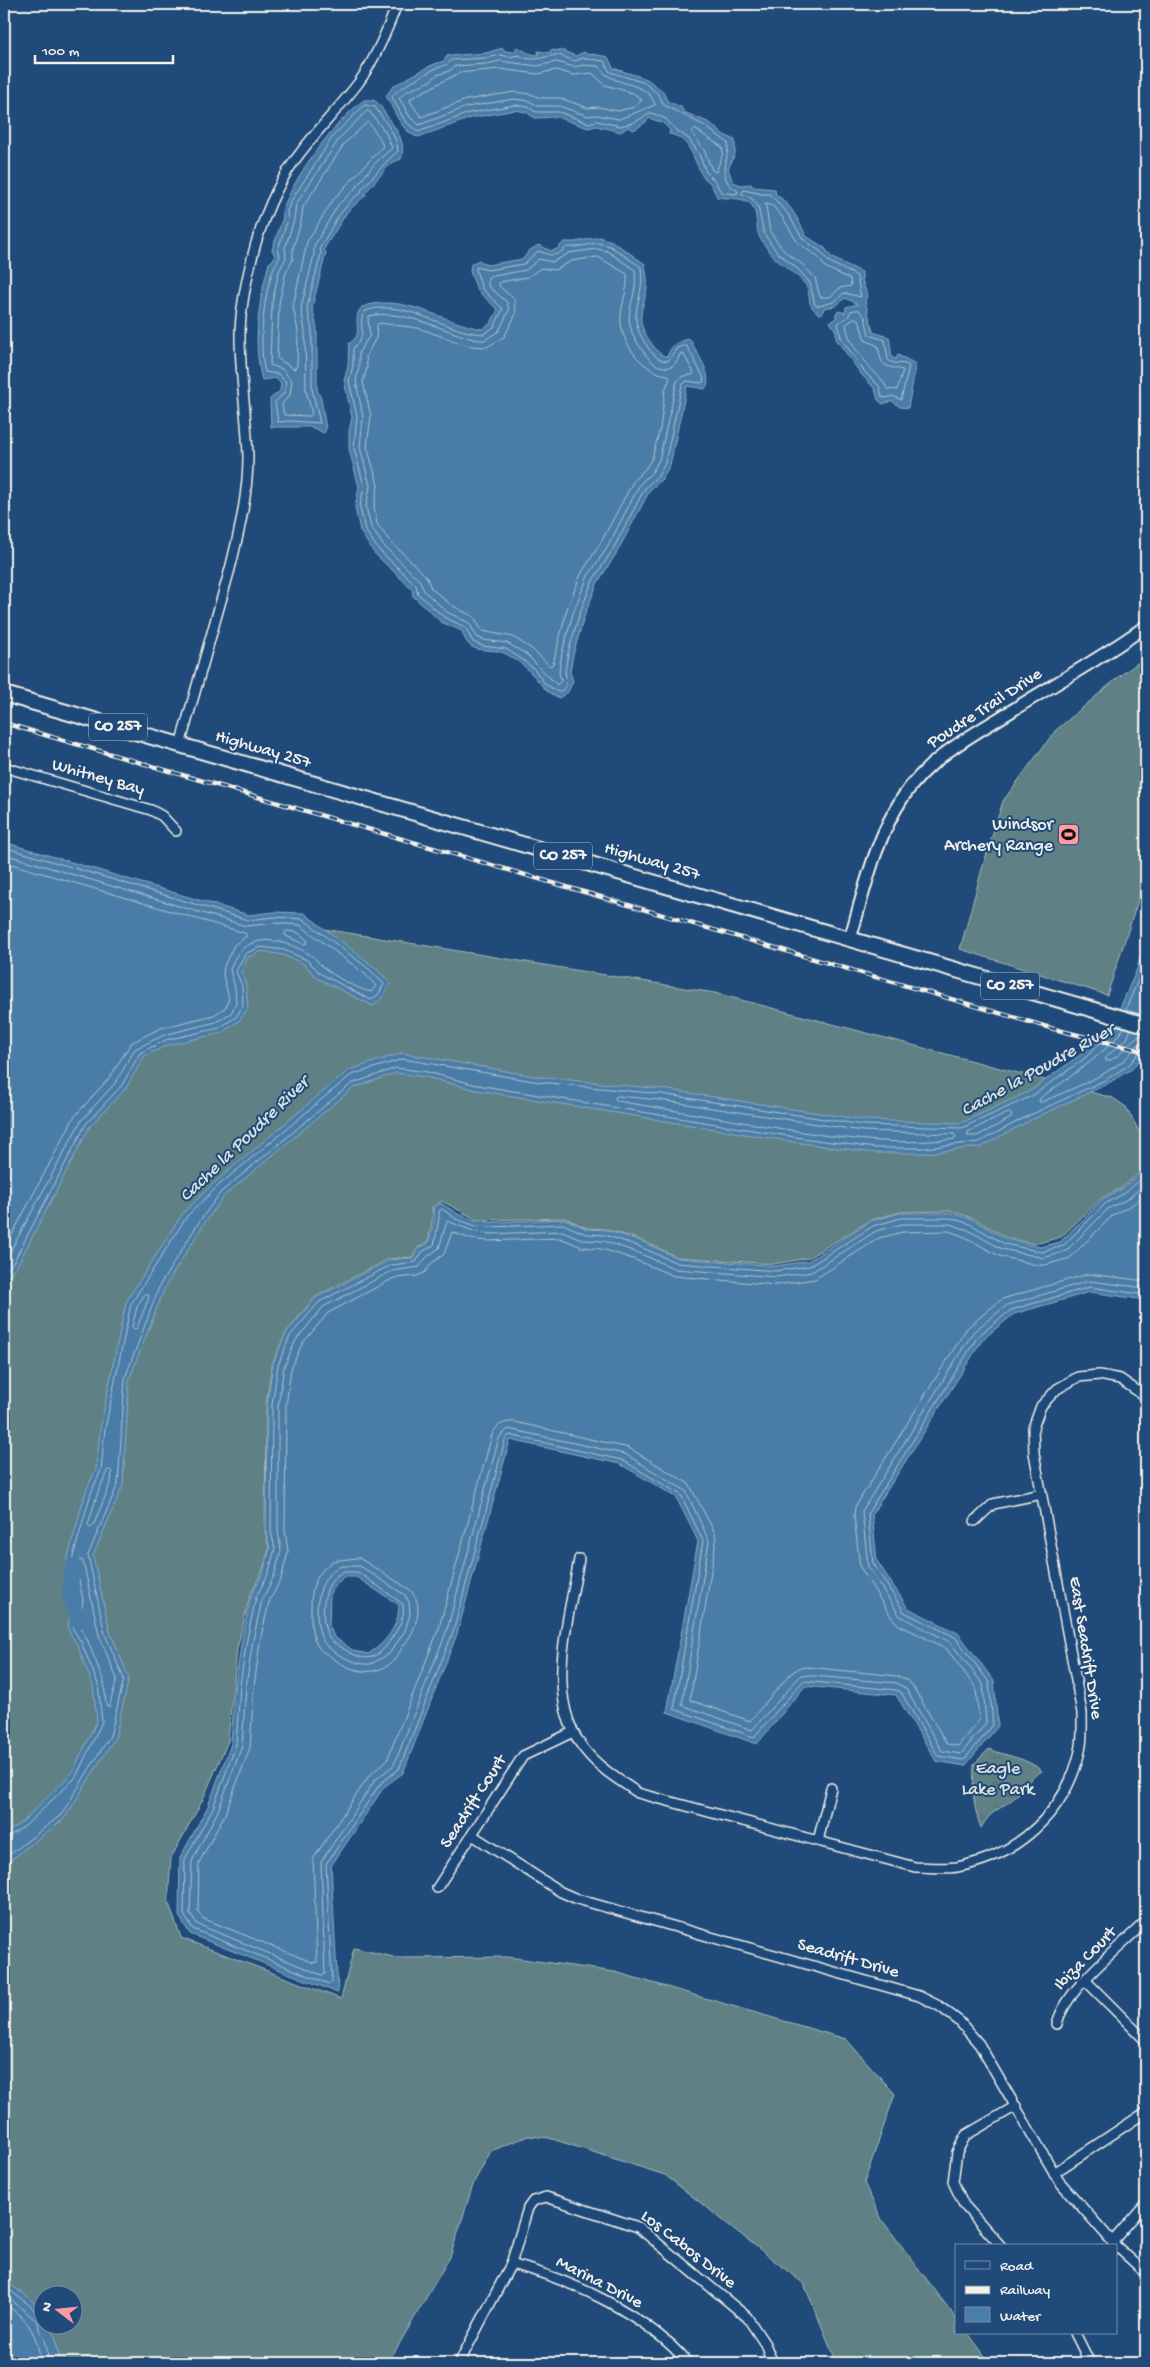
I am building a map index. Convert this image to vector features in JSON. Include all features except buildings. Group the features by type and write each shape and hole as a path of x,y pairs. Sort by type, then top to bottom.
{"main road":[{"name":"Highway 257","path":"4,694 1146,1025"}],"street":[{"path":"180,745 230,569 237,541 244,495 248,458 240,335 255,246 270,205 282,181 300,152 363,76 383,41 397,4"},
{"name":"Poudre Trail Drive","path":"850,939 871,869 886,828 903,797 926,769 956,745 1146,626"},
{"name":"Whitney Bay","path":"4,767 150,810 162,816 176,832"},
{"name":"East Seadrift Drive","path":"579,1560 562,1659 562,1696 573,1732 588,1754 601,1766 638,1792 915,1867 955,1867 986,1860 1010,1849 1032,1832 1057,1806 1072,1778 1080,1749 1082,1713 1034,1453 1033,1428 1041,1406 1057,1390 1078,1377 1099,1375 1120,1379 1146,1397"},
{"path":"975,1521 993,1504 1042,1494"},
{"name":"Seadrift Court","path":"438,1888 523,1756 573,1732"},
{"path":"818,1841 831,1788"},
{"name":"Seadrift Drive","path":"472,1835 561,1892 577,1899 919,1996 939,2006 959,2021 979,2044 1059,2181 1114,2244"},
{"name":"Ibiza Court","path":"1057,2024 1060,2011 1085,1980 1146,1921"},
{"path":"1085,1980 1146,2042"},
{"path":"999,2244 964,2205 953,2182 957,2152 966,2135 1016,2106"},
{"path":"1054,2173 1146,2112"},
{"name":"Los Cabos Drive","path":"511,2264 528,2208 533,2200 538,2198 546,2197 630,2223 638,2227 747,2317 765,2344 773,2363"},
{"path":"1116,2244 1146,2203"},
{"name":"Seadrift Drive","path":"1118,2248 1146,2273"},
{"path":"459,2363 511,2264"},
{"name":"Marina Drive","path":"511,2264 541,2272 578,2287 617,2307 649,2328 688,2363"},
{"path":"1076,2334 1090,2363"}],"green space":[{"name":"Windsor Archery Range","path":"1146,657 1146,876 1107,995 960,949 1003,801 1055,731 1121,675"},
{"path":"275,921 715,993 1113,1098 1126,1107 1146,1144 1145,1168 1121,1188 1102,1198 1061,1237 1035,1244 1007,1238 973,1218 951,1211 900,1212 871,1220 808,1258 774,1264 677,1257 641,1240 605,1229 587,1228 565,1218 477,1220 442,1201 432,1207 433,1217 428,1242 419,1247 412,1257 389,1259 315,1297 286,1333 272,1364 266,1405 265,1530 269,1549 262,1572 250,1595 237,1649 228,1741 202,1801 171,1858 168,1901 181,1938 341,1999 354,1948 398,1958 508,1957 615,1972 846,2039 895,2094 864,2183 882,2220 955,2317 955,2334 969,2334 990,2363 837,2363 804,2284 665,2175 549,2138 528,2136 491,2151 474,2182 450,2257 388,2363 4,2363 4,1243 142,1021"},
{"name":"Eagle Lake Park","path":"989,1749 1023,1760 1042,1771 1029,1781 1013,1799 991,1814 981,1828 974,1797 974,1764"}],"water":[{"path":"517,47 535,55 539,55 538,51 550,53 551,50 563,51 576,56 584,52 588,55 608,57 613,68 647,79 663,91 667,101 681,107 684,112 710,123 724,135 735,140 735,154 728,169 733,182 741,185 751,184 753,187 775,189 776,195 794,213 806,236 825,248 832,258 862,272 862,280 867,295 865,301 873,332 889,337 892,358 896,359 898,355 916,364 908,408 900,407 892,401 883,404 878,400 875,389 861,374 836,339 836,331 830,322 836,318 836,313 839,311 845,313 846,307 858,304 845,298 836,306 824,308 823,313 819,314 814,310 805,284 774,257 760,238 752,205 741,199 717,197 710,183 702,175 686,144 682,139 669,134 670,130 663,123 649,118 634,130 628,127 621,132 596,126 588,128 557,117 535,118 526,112 515,110 471,118 418,137 412,135 403,126 386,96 393,86 432,65 444,61 447,56 486,53 503,48 505,51 514,52"},
{"path":"364,100 374,100 381,107 399,135 402,152 401,159 391,163 365,193 366,195 347,212 324,249 326,253 312,307 317,329 317,389 321,399 326,429 324,433 311,427 271,427 270,399 280,391 281,383 275,378 262,380 257,351 257,336 262,292 269,263 275,255 272,250 283,217 282,211 296,181 316,151 340,122"},
{"path":"599,237 612,241 645,264 647,285 641,323 646,336 660,353 667,357 670,349 675,344 690,339 704,364 708,378 705,389 687,386 670,465 662,479 650,490 616,554 598,582 585,614 573,655 570,672 573,681 568,692 559,698 547,691 525,667 506,654 480,650 470,645 465,640 462,631 441,622 413,596 412,589 374,553 360,531 355,507 359,487 349,449 349,432 352,417 344,381 348,366 349,343 357,336 357,317 362,307 377,303 392,303 423,310 482,329 490,324 498,310 477,290 470,271 471,264 479,260 487,265 523,259 529,251 538,245 551,251 557,249 564,242 575,242"},
{"path":"4,842 249,915 274,912 304,913 372,965 391,983 382,998 373,1006 317,978 304,964 283,955 262,951 248,957 241,972 246,985 248,1008 239,1021 221,1033 168,1045 144,1056 126,1088 90,1126 18,1264 4,1281"},
{"path":"1146,935 1146,1051 1132,1069 1107,1084 1029,1121 981,1147 924,1153 875,1153 794,1142 476,1090 426,1077 396,1073 353,1088 224,1196 203,1225 165,1287 129,1380 123,1485 93,1556 110,1632 129,1678 115,1738 64,1819 4,1865 4,1835 22,1822 72,1773 97,1721 93,1686 77,1644 68,1630 71,1599 65,1567 86,1491 96,1469 100,1429 126,1302 183,1213 214,1183 349,1070 402,1053 540,1077 662,1089 864,1120 961,1123 1030,1091 1080,1055 1112,1026 1137,969"},
{"path":"1146,1169 1146,1300 1090,1292 1014,1314 983,1339 872,1514 877,1561 908,1608 958,1633 994,1681 998,1726 965,1766 936,1761 896,1695 805,1686 757,1744 667,1712 698,1541 676,1497 620,1464 510,1440 457,1634 403,1773 384,1787 331,1866 338,1993 190,1934 179,1916 180,1858 208,1806 231,1744 235,1685 242,1638 251,1596 263,1573 270,1548 266,1532 267,1405 273,1363 286,1333 316,1298 390,1260 413,1258 419,1248 429,1243 435,1217 433,1208 441,1203 458,1214 476,1221 565,1219 587,1229 606,1230 640,1241 678,1258 775,1266 808,1261 871,1221 900,1213 951,1213 972,1219 1006,1239 1040,1247 1060,1242 1103,1199 1122,1189","holes":["343,1577 356,1577 399,1605 397,1620 390,1634 368,1654 354,1651 334,1637 329,1625 330,1593"]},
{"path":"4,2280 32,2302 32,2334 54,2334 60,2363 4,2363"}],"waterway":[{"name":"Cache la Poudre River","path":"73,1566 69,1591 78,1620"}],"railway":[{"path":"4,723 1054,1029 1146,1052"}],"place":[{"name":"Windsor Archery Range","path":"1069,835"}]}
